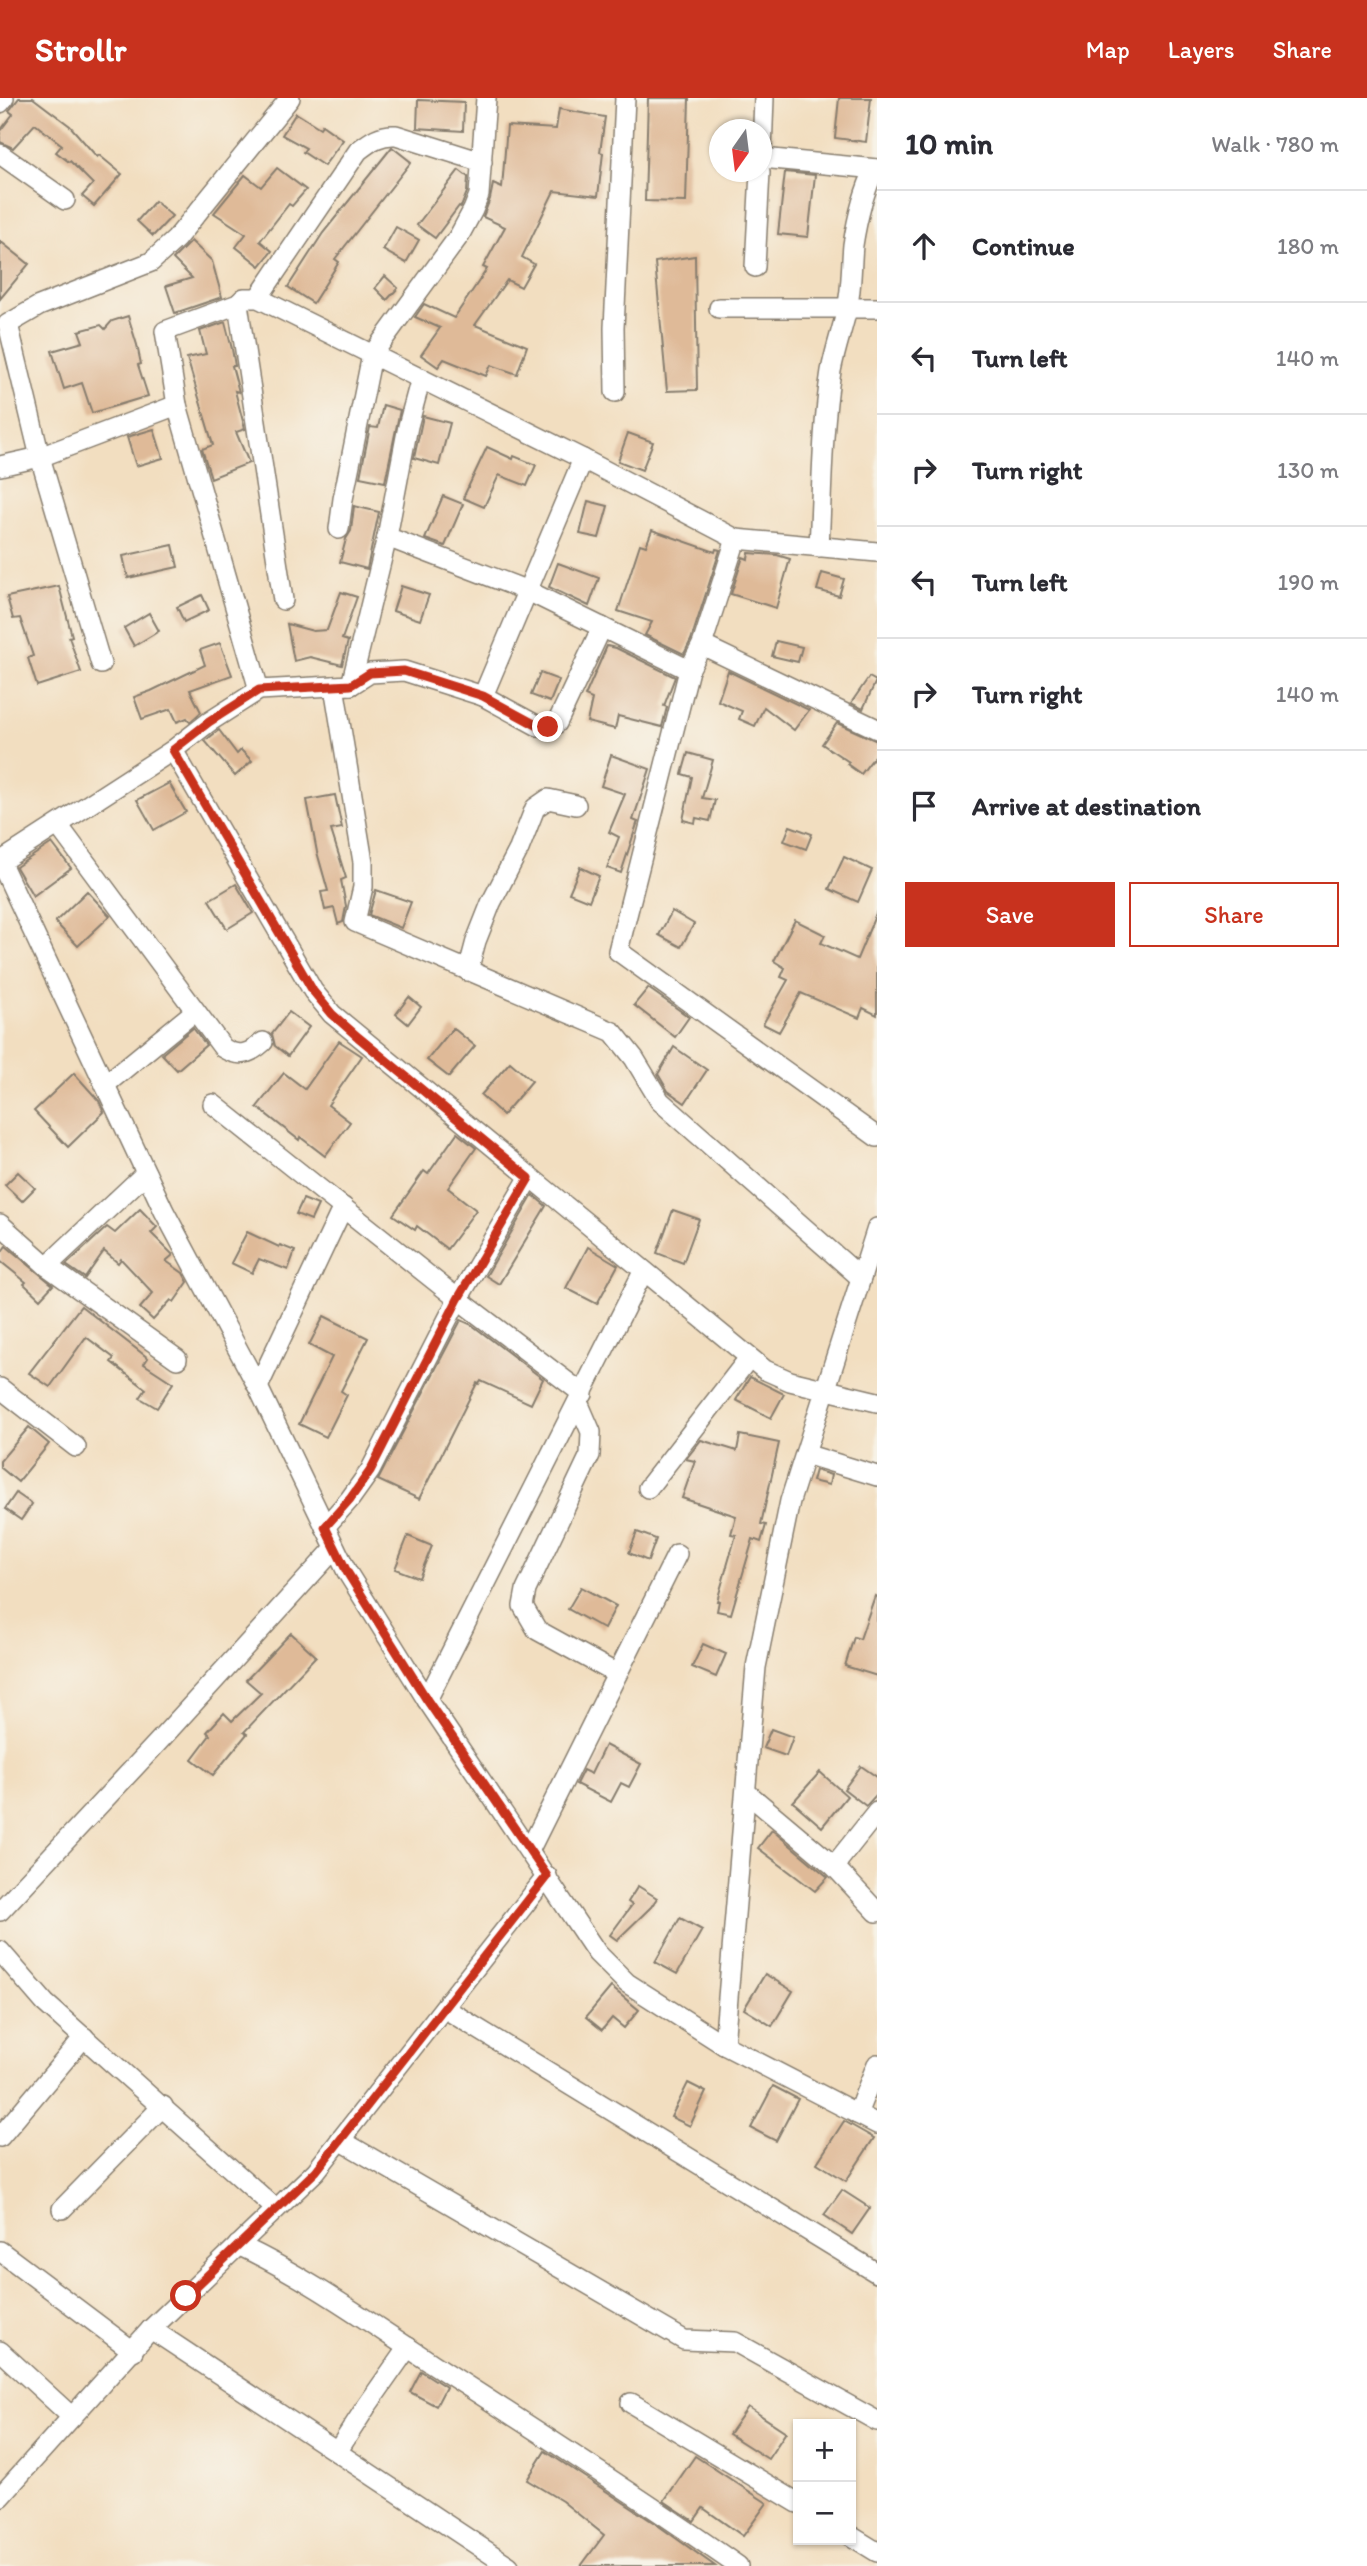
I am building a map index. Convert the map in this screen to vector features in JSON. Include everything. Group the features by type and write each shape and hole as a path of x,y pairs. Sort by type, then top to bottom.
{"street":[{"path":"0,103 4,98"},
{"path":"101,664 40,457 4,321 151,262 176,239 290,98"},
{"path":"340,529 343,499 372,355 458,236 473,210 479,195 486,98"},
{"path":"615,392 614,328 625,98"},
{"path":"763,119 764,98"},
{"path":"258,298 358,151 370,142 383,135 396,135 482,162"},
{"path":"0,154 65,200"},
{"path":"772,159 876,169 866,188 853,243 848,308 836,345 828,396 819,547"},
{"path":"755,267 759,182"},
{"path":"259,690 177,405 165,331 238,304 244,298 258,298 583,459 736,539 877,552"},
{"path":"238,304 283,600"},
{"path":"719,308 877,308"},
{"path":"421,379 408,426 387,537 342,685 363,862 363,887 355,922 613,1032 634,1058 660,1101 861,1278"},
{"path":"0,466 40,457 177,405"},
{"path":"483,696 583,459"},
{"path":"387,537 528,591 689,670"},
{"path":"736,539 702,645 689,670 618,951 877,1137"},
{"path":"602,627 557,723 552,727 538,726 483,696 404,671 370,673 342,685 259,690 209,722 173,750 0,862 146,1173 258,1387 347,1572 427,1700 547,1876 575,1923 597,1953 627,1983 724,2045 877,2124"},
{"path":"702,645 877,729"},
{"path":"173,750 313,991 332,1014 765,1370 790,1381 877,1402"},
{"path":"468,971 482,924 519,849 535,808 548,799 576,805"},
{"path":"58,825 222,1048 232,1054 243,1055 252,1052 263,1042"},
{"path":"106,1084 194,1012"},
{"path":"213,1104 581,1398 591,1432 590,1455 526,1590 523,1606 537,1630 617,1674"},
{"path":"47,1266 146,1173"},
{"path":"325,1527 370,1471 458,1299 529,1178"},
{"path":"258,1387 343,1207"},
{"path":"0,1224 47,1266 177,1359"},
{"path":"724,2045 756,1667 790,1501 861,1278 873,1254 877,1228"},
{"path":"427,1700 643,1272"},
{"path":"648,1488 749,1358"},
{"path":"0,1388 76,1447"},
{"path":"805,1454 877,1476"},
{"path":"0,1911 335,1548"},
{"path":"529,1851 677,1554"},
{"path":"747,1793 834,1866 877,1912"},
{"path":"834,1866 877,1812"},
{"path":"0,2497 151,2329 316,2171 547,1876"},
{"path":"0,1951 45,2003 276,2209"},
{"path":"444,2008 877,2273"},
{"path":"0,2137 84,2037"},
{"path":"857,2114 877,2064"},
{"path":"62,2209 163,2106"},
{"path":"340,2140 684,2340 735,2342 877,2421"},
{"path":"238,2245 268,2259 408,2347 658,2509 738,2566"},
{"path":"0,2252 133,2351"},
{"path":"151,2329 509,2566"},
{"path":"337,2452 408,2347"},
{"path":"0,2351 72,2417"},
{"path":"631,2403 793,2500"},
{"path":"856,2539 877,2552"}],"building":[{"path":"19,98 33,98 70,126 97,157 99,155 122,174 94,206 82,196 93,184 70,161 56,152 62,145 35,124 13,148 0,142 0,131 13,114 9,111"},
{"path":"648,98 689,98 686,202 645,201"},
{"path":"839,98 871,98 866,142 835,138"},
{"path":"418,100 464,102 463,131 417,128"},
{"path":"559,109 605,117 598,196 554,191 522,257 534,264 521,287 507,280 475,325 527,346 517,374 491,365 486,376 444,359 438,367 421,355 440,328 415,317 424,304 454,318 487,269 483,267 505,227 483,217 493,184 502,188 507,126 556,129"},
{"path":"296,113 320,128 322,125 343,140 324,166 303,152 306,148 282,135"},
{"path":"392,147 411,162 335,259 339,262 313,303 288,287 323,233"},
{"path":"277,168 306,190 292,206 289,204 260,241 272,251 260,266 236,247 246,234 214,213 245,175 261,187"},
{"path":"459,170 468,177 467,192 461,207 459,206 435,238 417,225"},
{"path":"785,172 815,175 808,237 778,234"},
{"path":"155,201 172,216 153,236 137,221"},
{"path":"396,227 419,240 406,263 383,250"},
{"path":"0,241 29,264 0,299"},
{"path":"191,241 212,261 222,297 175,313 166,286 192,278 173,259"},
{"path":"695,256 697,390 667,391 655,262"},
{"path":"385,276 398,288 387,300 375,288"},
{"path":"128,316 141,364 138,365 148,396 92,413 82,383 64,389 52,351 83,342 79,331 101,325 105,329 112,321"},
{"path":"225,322 239,392 235,391 245,429 236,432 249,463 211,478 202,449 213,445 187,358 206,354 200,331"},
{"path":"383,405 400,410 385,482 360,477 370,427 378,428"},
{"path":"423,416 450,423 439,465 414,458"},
{"path":"154,429 163,458 136,466 127,437"},
{"path":"628,433 653,442 642,470 618,461"},
{"path":"487,447 513,459 514,456 536,465 527,486 499,475 484,507 463,498"},
{"path":"443,496 463,504 445,546 425,539"},
{"path":"588,501 608,506 599,538 580,534"},
{"path":"354,506 379,512 367,569 340,562 351,531"},
{"path":"652,530 715,552 716,549 720,550 684,654 645,635 652,622 618,611 640,544 646,546"},
{"path":"173,545 178,567 128,578 123,556"},
{"path":"749,553 790,559 776,608 731,594 743,557 748,559"},
{"path":"558,563 599,578 589,606 549,587"},
{"path":"822,573 844,579 839,596 817,590"},
{"path":"59,586 72,636 69,637 81,672 37,686 28,658 33,656 20,618 13,619 7,597"},
{"path":"401,586 429,595 420,620 393,611"},
{"path":"341,592 357,597 342,639 348,641 342,665 310,657 294,661 287,624 313,631 327,630"},
{"path":"202,595 209,610 184,622 177,607"},
{"path":"149,613 159,631 134,646 124,628"},
{"path":"776,641 802,647 798,662 772,656"},
{"path":"220,643 232,675 190,690 201,712 190,722 187,718 177,722 171,709 142,719 134,697 205,665 200,650"},
{"path":"607,646 675,677 664,706 667,707 662,727 618,716 615,729 587,722 592,699 585,696"},
{"path":"728,671 809,710 794,730 764,707 755,726 739,719 742,711 718,701"},
{"path":"540,673 559,680 550,702 531,695"},
{"path":"869,677 876,681 863,709 851,703"},
{"path":"837,723 877,741 877,753 861,774 847,764 849,762 822,744"},
{"path":"219,730 237,754 241,750 252,761 235,776 205,741"},
{"path":"688,753 713,760 702,798 715,800 710,821 696,818 695,823 683,820 692,777 682,774"},
{"path":"611,755 650,769 633,820 638,822 621,873 607,868 619,837 609,832 625,794 601,786"},
{"path":"169,783 186,812 154,830 137,800"},
{"path":"335,795 342,828 331,830 346,878 341,880 346,906 343,922 338,924 334,908 325,910 321,892 328,891 307,800"},
{"path":"790,826 812,834 806,849 784,841"},
{"path":"52,843 71,868 33,896 16,867"},
{"path":"844,857 872,870 858,902 829,889"},
{"path":"580,867 599,876 589,901 569,893"},
{"path":"236,884 253,913 227,929 209,900"},
{"path":"376,890 411,902 401,928 369,915"},
{"path":"87,891 110,916 78,946 55,922"},
{"path":"672,911 694,924 681,947 659,935"},
{"path":"877,911 877,1015 863,1008 859,1018 801,993 779,1032 763,1024 788,980 781,977 785,968 774,961 795,920 825,935 821,943 857,959"},
{"path":"648,988 689,1017 675,1037 634,1005"},
{"path":"409,997 421,1007 408,1024 396,1014"},
{"path":"289,1012 309,1027 288,1056 275,1046 272,1034"},
{"path":"193,1028 206,1045 177,1070 162,1054"},
{"path":"453,1028 475,1046 449,1077 427,1060"},
{"path":"339,1041 362,1056 328,1105 350,1122 325,1156 300,1137 299,1140 257,1107 284,1073 305,1089"},
{"path":"674,1047 707,1070 685,1103 668,1091 658,1074"},
{"path":"510,1062 532,1081 503,1115 481,1095"},
{"path":"74,1073 99,1101 104,1112 68,1147 34,1111"},
{"path":"457,1133 476,1148 448,1188 476,1210 447,1249 417,1226 415,1230 393,1215 424,1171 428,1174"},
{"path":"18,1172 35,1188 22,1201 5,1185"},
{"path":"533,1195 546,1206 499,1284 486,1276"},
{"path":"303,1199 318,1205 311,1220 296,1214"},
{"path":"140,1209 157,1227 151,1233 173,1255 166,1261 183,1273 188,1282 174,1302 171,1300 153,1320 140,1308 153,1293 121,1259 118,1263 104,1251 85,1278 66,1265 107,1227 115,1233"},
{"path":"673,1210 699,1219 683,1263 657,1253"},
{"path":"247,1232 279,1247 280,1245 295,1251 288,1270 259,1259 252,1273 231,1263"},
{"path":"6,1246 53,1285 40,1299 24,1284 26,1282 0,1261 0,1254"},
{"path":"588,1247 618,1265 597,1304 566,1288"},
{"path":"81,1306 148,1358 144,1364 173,1383 157,1408 140,1398 146,1389 111,1362 114,1358 86,1337 50,1387 29,1373"},
{"path":"324,1316 368,1338 341,1391 347,1395 326,1437 299,1424 332,1357 309,1345"},
{"path":"461,1320 472,1325 543,1379 531,1404 481,1381 477,1383 419,1499 378,1480"},
{"path":"750,1377 784,1394 771,1418 736,1400"},
{"path":"29,1427 49,1444 18,1482 0,1467 0,1461"},
{"path":"740,1435 779,1443 761,1524 766,1525 761,1542 753,1539 731,1614 717,1611 717,1601 736,1535 731,1534 736,1516 682,1498 695,1461 686,1459 701,1440 737,1451"},
{"path":"815,1470 831,1475 829,1485 812,1481"},
{"path":"16,1493 32,1504 21,1520 5,1509"},
{"path":"637,1532 656,1539 648,1561 629,1553"},
{"path":"408,1536 432,1546 419,1578 395,1569"},
{"path":"581,1587 616,1606 604,1629 568,1609"},
{"path":"875,1596 877,1676 845,1666 854,1637 860,1639"},
{"path":"291,1633 316,1656 244,1732 247,1734 213,1775 192,1759 210,1735 207,1732 224,1713 232,1721 261,1693 246,1680"},
{"path":"703,1644 726,1654 716,1677 692,1667"},
{"path":"771,1729 793,1737 786,1756 763,1748"},
{"path":"605,1745 641,1764 629,1787 621,1783 611,1802 576,1784 583,1770 591,1774"},
{"path":"861,1766 877,1777 877,1794 866,1806 844,1789"},
{"path":"820,1772 847,1796 822,1827 793,1802"},
{"path":"772,1830 828,1877 815,1891 758,1848"},
{"path":"638,1886 657,1898 617,1940 610,1935 632,1905 628,1902"},
{"path":"680,1918 702,1930 677,1974 655,1962"},
{"path":"765,1974 793,1991 772,2026 744,2009"},
{"path":"611,1987 639,2010 624,2028 612,2018 602,2030 586,2017"},
{"path":"688,2083 706,2092 690,2126 671,2117"},
{"path":"773,2086 798,2099 776,2141 751,2128"},
{"path":"844,2121 874,2138 846,2181 817,2163"},
{"path":"842,2190 870,2208 852,2234 824,2215"},
{"path":"421,2371 446,2387 436,2406 410,2392"},
{"path":"748,2407 786,2432 768,2459 729,2434"},
{"path":"545,2451 715,2566 581,2566 604,2535 562,2501 527,2480"},
{"path":"695,2456 767,2503 743,2536 703,2508 694,2521 664,2501"}],"route":[{"path":"186,2296 316,2171 547,1876 427,1700 347,1572 325,1527 370,1471 458,1299 529,1178 332,1014 313,991 173,750 209,722 259,690 351,685 370,673 404,671 483,696 538,726 548,727"}]}
